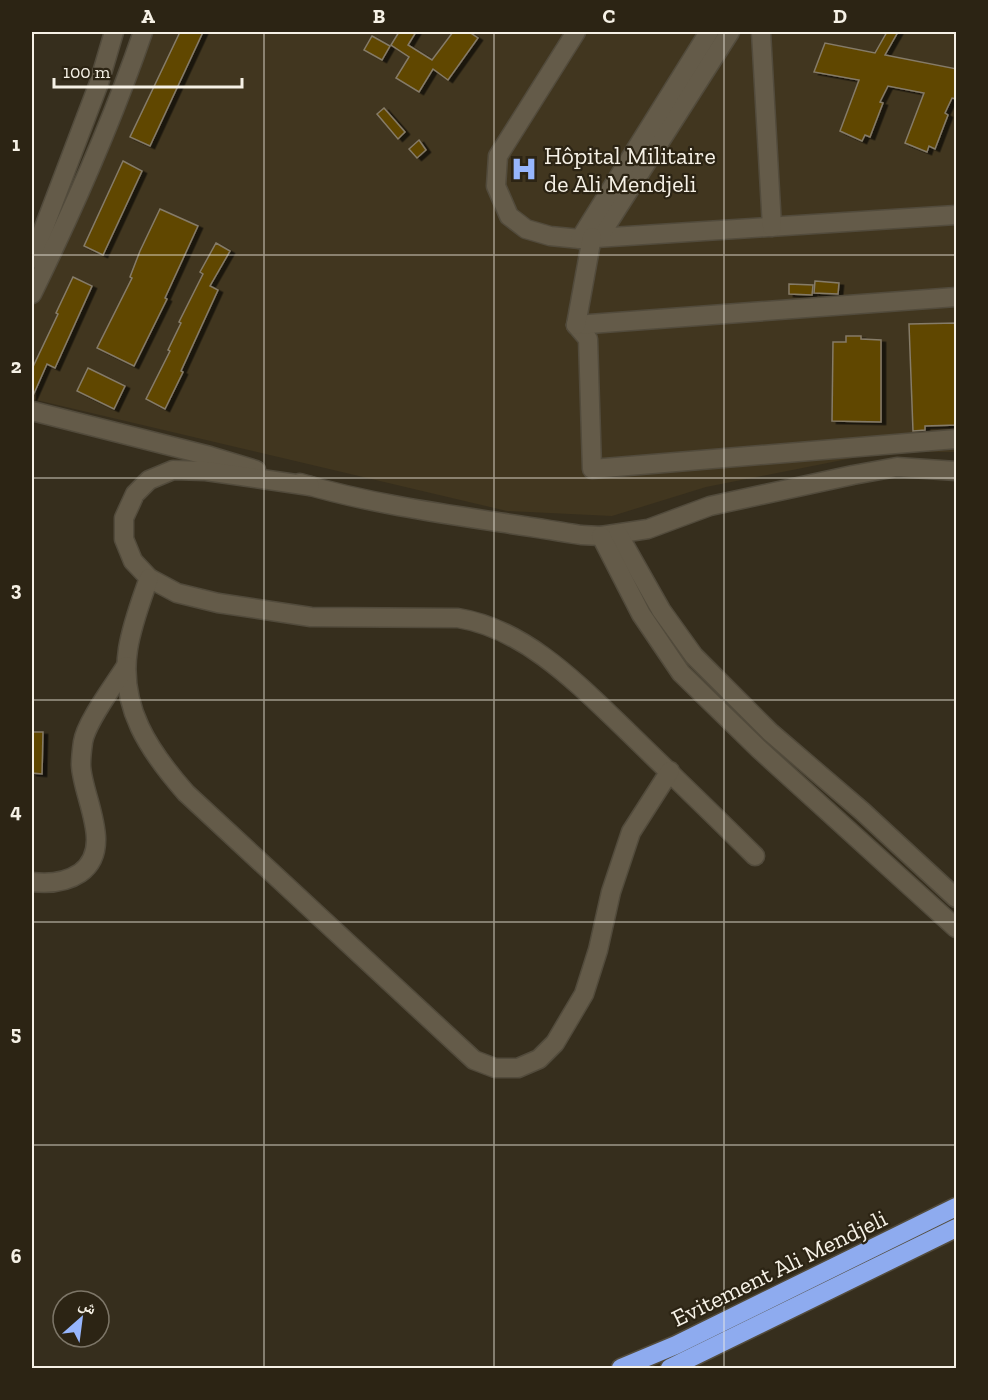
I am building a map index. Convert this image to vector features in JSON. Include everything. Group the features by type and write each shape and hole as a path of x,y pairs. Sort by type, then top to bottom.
{"highway":[{"name":"Evitement Ali Mendjeli","path":"621,1368 676,1345 957,1208"},
{"name":"Evitement Ali Mendjeli","path":"670,1368 957,1228"}],"street":[{"path":"32,259 99,83 114,32"},
{"path":"32,294 91,162 132,65 143,32"},
{"path":"576,32 498,156 496,186 509,216 526,229 550,236 590,238 957,215"},
{"path":"709,32 590,238 576,325 588,339 592,469 957,439"},
{"path":"590,238 730,32"},
{"path":"761,32 772,227"},
{"path":"576,325 957,297"},
{"path":"32,411 210,456 310,486"},
{"path":"755,856 568,674 542,656 484,624 451,617 311,617 218,603 177,592 149,578 133,561 124,539 124,518 135,494 149,480 173,470 206,471 310,486 403,506 581,535 609,535 648,530 710,506 853,475 897,467 957,471"},
{"path":"609,535 694,656 770,732 957,898"},
{"path":"609,535 640,614 681,674 759,749 957,928"},
{"path":"149,578 133,627 126,666 128,693 148,746 186,793 474,1060 495,1068 518,1068 539,1059 555,1043 578,1004 584,993 598,950 611,892 631,832 670,771"},
{"path":"32,882 57,883 73,877 89,866 94,850 95,830 81,766 83,739 126,666"}],"shaded area":[{"name":"Hôpital Militaire de Ali Mendjeli","path":"153,32 956,32 956,452 883,452 706,487 612,516 507,511 32,399 32,307"}],"building":[{"path":"180,32 203,32 150,146 130,137"},
{"path":"399,32 416,32 408,45 432,60 453,32 469,32 478,38 448,80 433,69 419,92 396,78 409,57 391,45"},
{"path":"887,32 898,32 885,55 957,69 957,99 952,98 945,113 948,115 935,149 929,146 927,152 905,143 924,93 888,86 880,102 883,103 870,137 865,135 862,141 840,131 859,80 814,72 825,43 875,53"},
{"path":"372,36 390,46 382,60 364,50"},
{"path":"384,108 405,132 398,139 377,114"},
{"path":"419,140 426,150 417,158 409,149"},
{"path":"123,161 142,171 103,255 84,246"},
{"path":"160,209 198,226 165,298 167,299 134,366 97,348 132,278 130,277 140,251"},
{"path":"216,243 230,251 210,286 218,290 165,409 146,399 170,351 168,350 181,323 179,322 203,274 200,272"},
{"path":"73,277 92,286 55,368 47,364 32,398 32,369"},
{"path":"815,281 839,283 838,294 814,293"},
{"path":"789,284 813,285 812,295 789,294"},
{"path":"957,323 957,425 925,426 925,430 913,431 909,324"},
{"path":"846,336 881,340 881,422 832,421 833,342 846,342"},
{"path":"88,368 125,386 114,409 77,391"},
{"path":"32,732 43,732 42,774 32,773"}],"place":[{"name":"Hôpital Militaire de Ali Mendjeli","path":"524,169"}]}
